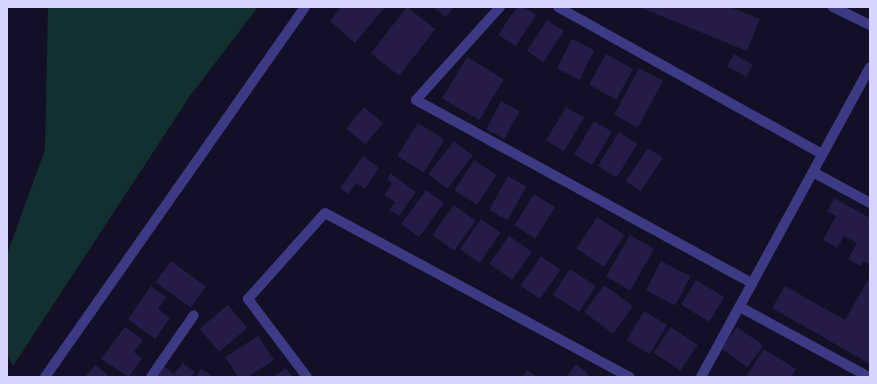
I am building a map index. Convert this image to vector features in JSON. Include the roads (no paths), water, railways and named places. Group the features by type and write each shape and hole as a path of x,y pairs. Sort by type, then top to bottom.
{"street":[{"path":"46,377 305,7"},
{"path":"500,7 416,100 752,283"},
{"path":"558,7 822,154"},
{"path":"833,7 870,25"},
{"path":"701,377 870,67"},
{"path":"813,172 870,203"},
{"path":"307,377 248,299 325,214 630,377"},
{"path":"740,307 869,377"},
{"path":"151,377 194,315"}]}
